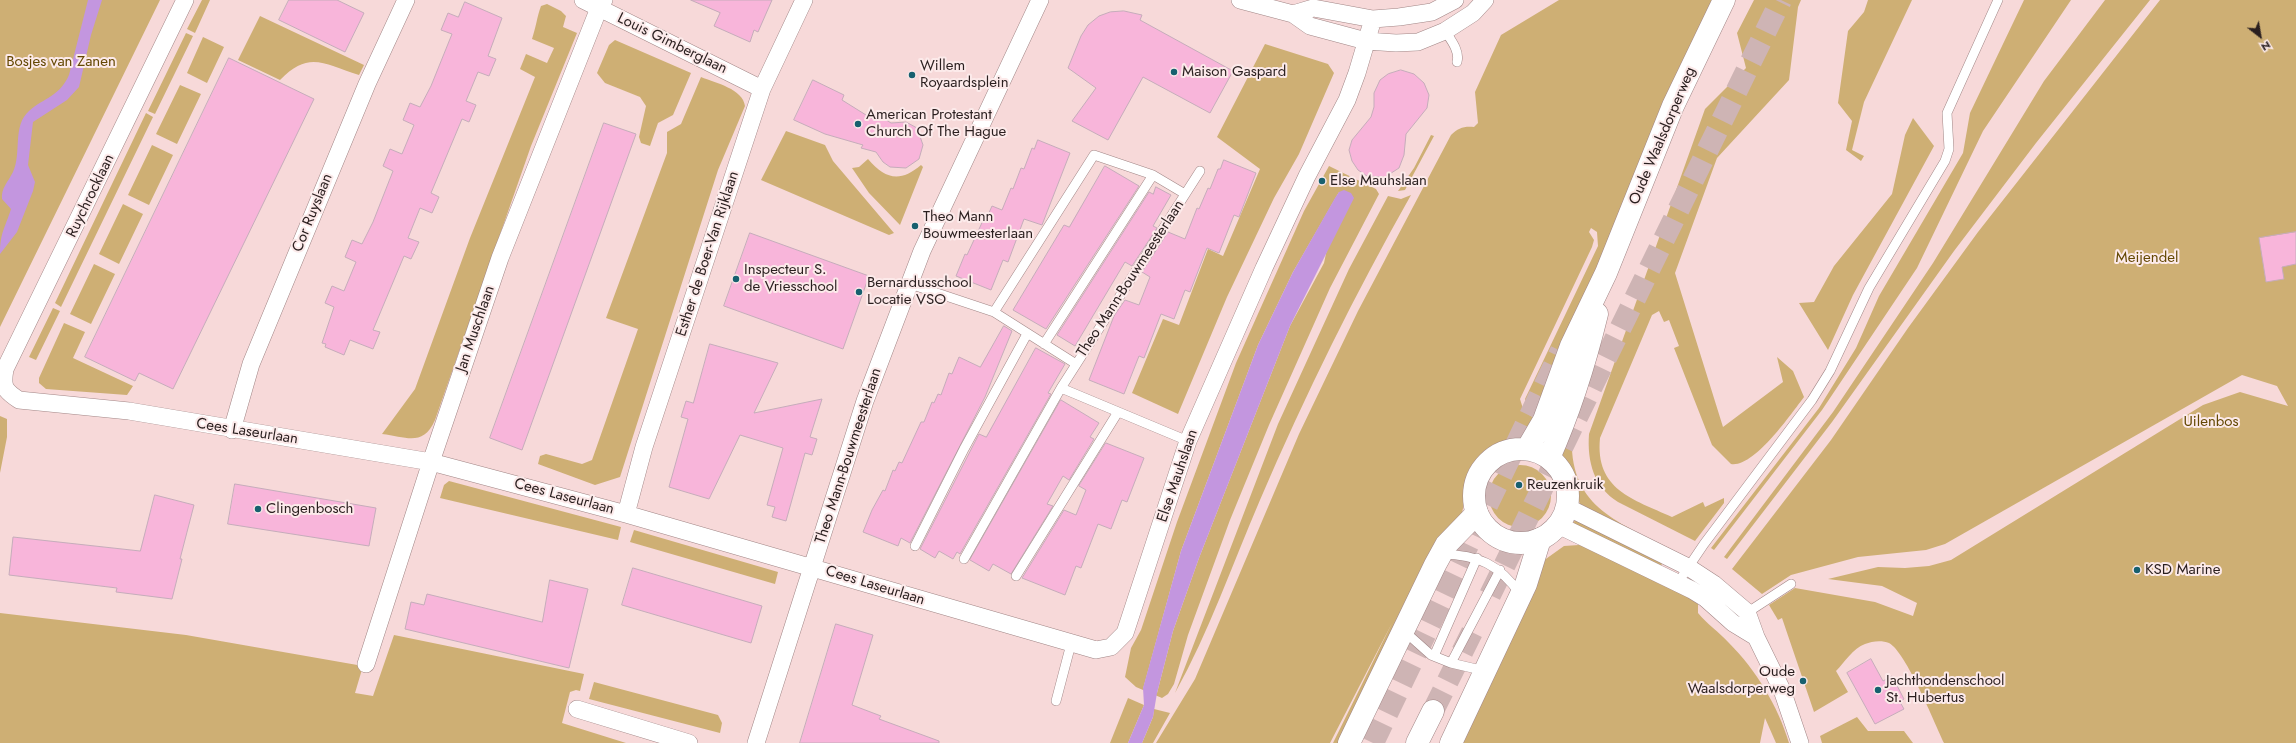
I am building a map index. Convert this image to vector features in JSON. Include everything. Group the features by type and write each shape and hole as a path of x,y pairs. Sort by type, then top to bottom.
{"main road":[{"name":"Oude Waalsdorperweg","path":"1527,449 1544,420 1571,346 1606,273 1672,106 1724,0"},
{"name":"Oude Waalsdorperweg","path":"1549,458 1563,427 1588,352 1606,273"},
{"path":"1451,743 1521,595 1540,539 1562,516 1568,498 1565,480 1561,472 1549,458 1527,449 1516,449 1496,456 1480,471 1474,491 1477,513 1486,527 1499,538 1523,543 1540,539"},
{"path":"1349,743 1403,630 1446,545 1477,513"},
{"path":"1417,743 1433,711"}],"street":[{"name":"Ruychrocklaan","path":"7,392 3,382 5,369 185,0"},
{"name":"Cor Ruyslaan","path":"232,430 254,357 367,84 406,0"},
{"name":"Louis Gimberglaan","path":"583,0 601,4 762,89"},
{"name":"Esther de Boer-Van Rijklaan","path":"626,514 647,439 762,89 804,0"},
{"path":"1240,0 1293,14 1310,26 1366,41 1396,43 1418,42 1445,31 1473,13 1484,0"},
{"path":"1293,14 1313,8 1373,19 1432,12 1455,0"},
{"name":"Theo Mann-Bouwmeesterlaan","path":"756,743 865,401 929,232 1041,3"},
{"name":"Jan Muschlaan","path":"366,664 431,462 500,258 601,4"},
{"path":"1432,12 1445,31"},
{"name":"Else Mauhslaan","path":"1111,647 1125,633 1132,617 1188,441 1267,261 1347,100 1373,19"},
{"name":"Cees Laseurlaan","path":"7,392 18,400 129,411 232,430 431,462 626,514 813,567 1071,644 1096,650 1111,647"},
{"path":"1562,516 1688,567 1714,584 1747,612 1756,637 1782,690 1800,743"},
{"path":"1562,516 1678,584 1705,598 1733,623 1756,637"},
{"path":"577,709 689,743"}],"lane":[{"path":"1678,584 1688,567 1812,400 1830,371 1869,288 1945,161 1949,149 1947,113 1998,0"},
{"path":"1445,31 1455,48 1458,56 1457,62"},
{"name":"Theo Mann-Bouwmeesterlaan","path":"994,312 1094,154 1153,175 1185,194"},
{"name":"Theo Mann-Bouwmeesterlaan","path":"964,559 1061,388 1200,171"},
{"path":"1044,344 1153,175"},
{"name":"Theo Mann-Bouwmeesterlaan","path":"910,284 994,312 1076,364"},
{"path":"915,546 964,449 1027,334"},
{"path":"1061,388 1188,441"},
{"path":"1016,576 1118,412"},
{"path":"1441,554 1478,558 1500,570 1511,581 1521,595"},
{"path":"1434,656 1478,558"},
{"path":"1451,663 1500,570"},
{"path":"1733,623 1747,612 1791,584"},
{"path":"1403,630 1434,656 1451,663 1485,671"},
{"path":"1056,701 1071,644"}],"green space":[{"name":"Bosjes van Zanen","path":"0,0 160,0 0,327"},
{"path":"202,0 210,0 195,33 187,29"},
{"path":"1559,0 1715,0 1652,130 1541,415 1527,406 1525,399 1598,246 1597,232 1591,228 1589,232 1594,240 1592,247 1520,399 1524,412 1538,420 1528,435 1498,447 1485,456 1467,490 1462,513 1344,743 1333,743 1392,623 1330,743 1156,743 1195,679 1299,434 1358,311 1451,135 1459,129 1464,127 1474,127 1478,123 1475,92 1501,35"},
{"path":"1754,0 1801,0 1798,7 1789,80 1717,158 1675,273 1723,427 1783,382 1777,357 1793,371 1804,397 1781,427 1761,449 1750,458 1740,463 1731,464 1712,445 1674,348 1679,346 1669,320 1664,322 1659,311 1652,315 1600,438 1600,456 1604,470 1610,481 1631,498 1672,517 1703,502 1705,507 1724,498 1724,503 1695,541 1618,502 1603,489 1591,464 1589,454 1589,434 1705,109 1746,68 1737,33"},
{"path":"1868,0 1912,0 1864,102 1852,150 1864,156 1861,161 1846,150 1852,121 1838,103 1848,31 1864,12"},
{"path":"2024,0 2071,0 1983,131 1917,268 1822,410 1714,550 1711,548 1819,408 1856,348 1879,296 1963,153 1970,113"},
{"path":"2105,0 2150,0 2036,143 1954,251 1832,422 1727,559 1724,557 1833,412 1933,263 2044,81"},
{"path":"2160,0 2296,0 2296,743 1944,743 1920,689 1904,660 1896,649 1889,643 1880,641 1871,642 1861,646 1849,656 1836,671 1848,692 1814,712 1782,618 1778,620 1769,605 1795,588 1875,602 1913,616 1917,603 1882,586 1828,579 1878,567 1905,568 1929,566 1951,560 2203,405 2240,392 2288,406 2277,386 2242,375 1945,544 1926,550 1858,557 1791,575 1762,594 1732,569 1831,440 1908,328 1978,232"},
{"path":"547,4 561,11 566,16 563,27 577,33 531,146 435,420 425,434 420,437 407,438 382,434 415,389 470,238 535,77 520,69 526,54 547,63 554,48 532,39 541,6"},
{"path":"260,16 364,65 359,75 326,64 309,62 290,71 280,80 238,60"},
{"path":"186,33 193,36 155,114 148,111"},
{"path":"203,37 224,47 207,83 187,73"},
{"path":"615,40 691,73 673,115 658,123 650,146 641,143 639,137 646,106 640,97 605,83 597,73 609,45"},
{"path":"1265,44 1328,64 1334,73 1299,154 1274,198 1227,297 1178,414 1132,393 1163,319 1179,325 1208,249 1223,256 1260,169 1217,137"},
{"path":"701,77 728,87 739,95 745,106 718,170 620,477 595,485 538,464 540,456 546,454 582,464 592,460 638,329 606,318 667,153 667,132 681,124"},
{"path":"180,85 201,94 177,144 156,134"},
{"path":"146,113 153,117 61,307 55,303"},
{"path":"1913,118 1934,146 1853,295 1828,350 1799,303 1814,302 1834,266 1892,194 1905,135"},
{"path":"786,131 825,145 833,161 894,233 889,235 761,180"},
{"path":"1431,135 1434,136 1405,190 1398,191 1414,168"},
{"path":"152,145 173,155 149,205 128,195"},
{"path":"868,159 880,171 893,176 906,174 921,165 923,167 900,225 869,193 852,168 859,167"},
{"path":"1329,166 1376,189 1379,194 1330,288 1269,425 1230,520 1188,635 1174,684 1168,694 1162,698 1136,687 1125,677 1131,648 1141,630 1177,522 1236,363 1304,211","holes":["1339,192 1324,263 1290,326 1199,558 1173,631 1157,693 1143,689 1181,551 1258,345 1293,272"]},
{"path":"1411,195 1350,307 1313,383 1260,500 1199,646 1175,693 1278,424 1349,269 1388,196 1401,199"},
{"path":"123,204 143,214 119,264 99,254"},
{"path":"94,264 115,274 91,324 70,314"},
{"path":"53,308 60,311 36,360 29,357"},
{"path":"64,323 85,332 73,358 133,386 127,395 46,389 39,383 39,378"},
{"path":"0,416 7,419 7,437 0,473"},
{"path":"1567,431 1572,434 1573,458 1578,478 1587,494 1599,508 1614,519 1630,529 1669,548 1667,551 1585,509 1580,504 1563,460 1562,452"},
{"path":"1514,465 1526,465 1542,474 1549,484 1551,496 1549,508 1542,518 1526,527 1514,527 1503,522 1494,513 1489,502 1489,490 1494,479 1503,470"},
{"path":"449,481 621,527 618,540 440,498 444,485"},
{"path":"1576,519 1662,563 1661,567 1573,523"},
{"path":"634,530 778,572 775,584 630,542"},
{"path":"1579,545 1588,547 1698,601 1698,613 1739,654 1765,689 1779,716 1789,743 1776,743 1765,718 1760,743 1458,743 1543,561 1564,546"},
{"path":"0,613 186,635 363,666 355,693 373,696 394,635 584,674 580,691 576,690 570,692 562,723 626,743 0,743"},
{"path":"594,682 718,715 722,723 720,733 589,699"},
{"path":"1128,698 1144,705 1128,743 1110,743"},
{"path":"1154,709 1170,713 1153,743 1142,743 1153,717"},
{"path":"1857,717 1868,731 1904,731 1913,743 1822,743 1820,736"}],"shaded area":[{"path":"88,0 102,0 91,35 79,87 67,100 33,122 28,165 35,182 33,191 17,232 0,254 2,236 11,209 2,199 2,195 16,165 21,124 29,111 61,88 69,75"},
{"path":"1344,190 1351,193 1354,198 1290,326 1199,558 1173,631 1157,693 1153,717 1142,743 1128,743 1144,705 1143,688 1181,551 1258,345 1293,272 1335,198 1339,192"}],"building":[{"path":"289,0 337,0 364,13 345,52 279,20"},
{"path":"691,0 772,0 758,32 754,30 750,42 714,26 720,13"},
{"path":"465,2 502,18 488,56 496,59 489,76 478,72 466,101 476,105 469,122 462,119 431,193 439,197 432,213 420,208 408,238 419,242 411,259 404,256 373,330 380,332 373,349 350,340 344,355 325,347 326,344 322,343 334,307 325,303 332,286 344,291 356,262 345,257 352,240 362,244 373,222 393,171 383,166 390,149 402,154 414,125 403,120 410,103 420,107 431,86 452,34 441,30 448,13 458,17"},
{"path":"1124,11 1142,15 1140,20 1233,71 1210,113 1143,77 1108,140 1072,121 1096,88 1068,68 1081,36 1088,25 1099,16 1110,12"},
{"path":"229,58 314,99 173,389 139,373 135,381 85,357"},
{"path":"1401,70 1414,74 1424,83 1429,95 1427,108 1406,134 1404,155 1399,168 1385,177 1367,176 1358,170 1352,161 1349,150 1352,140 1371,117 1374,107 1374,93 1380,80 1388,74"},
{"name":"American Protestant Church Of The Hague","path":"813,80 844,95 842,100 874,120 877,114 891,123 906,122 917,128 923,145 919,159 906,168 890,167 883,162 876,152 861,148 863,145 825,134 794,120"},
{"path":"604,123 636,134 522,450 490,438"},
{"path":"1038,140 1070,153 1042,225 1024,219 1008,262 1003,260 991,290 956,276 965,254 967,255 986,214 988,215 992,206 1002,210 1011,188 1013,189 1021,168 1024,169 1032,148 1034,149"},
{"path":"1224,160 1256,173 1239,217 1234,215 1219,253 1207,248 1190,292 1185,290 1174,319 1161,314 1144,358 1139,356 1124,394 1089,380 1114,316 1125,300 1139,305 1150,277 1142,272 1168,232 1185,239 1197,208 1199,209 1208,188 1210,189 1218,169 1220,169"},
{"path":"1105,166 1139,186 1046,329 1013,310 1064,225 1069,227"},
{"path":"1156,187 1171,195 1153,226 1157,228 1132,266 1125,262 1075,346 1057,335 1149,192 1153,194"},
{"path":"2296,232 2296,264 2282,267 2284,279 2266,282 2259,238"},
{"path":"750,233 869,276 843,349 724,306"},
{"path":"1004,326 1012,331 985,397 910,543 901,538 898,546 863,532 872,510 883,490 885,491 893,470 895,471 899,462 902,463 921,422 924,422 932,402 934,403 938,394 941,395 949,373 952,374 959,357 980,367"},
{"path":"710,344 778,363 754,413 822,399 810,437 817,439 812,455 805,453 786,521 772,517 775,507 767,505 783,448 740,435 709,499 669,487 688,419 681,417 686,401 693,403"},
{"path":"1036,348 1065,364 1048,393 1051,394 960,554 957,552 953,559 939,551 935,558 920,549 979,434 986,437"},
{"path":"1061,400 1099,423 1090,437 1094,439 1069,480 1063,476 1047,504 1053,506 1011,574 993,564 989,571 970,560"},
{"path":"1106,443 1144,458 1127,502 1122,500 1111,529 1098,524 1081,568 1076,566 1065,595 1022,578 1064,510 1076,515 1086,490 1079,486"},
{"path":"235,484 376,508 369,546 228,524"},
{"path":"155,495 194,505 180,559 182,559 172,599 116,592 117,588 9,575 13,537 140,551"},
{"path":"633,568 762,606 751,643 622,605"},
{"path":"550,580 588,589 569,668 405,629 411,602 424,605 427,594 542,622"},
{"path":"836,624 873,635 852,705 881,716 879,719 939,741 939,743 800,743"},
{"name":"Jachthondenschool St. Hubertus","path":"1871,659 1883,681 1892,676 1904,699 1900,702 1904,709 1875,724 1847,673"}],"tunnel":[{"path":"1490,595 1781,0"},
{"path":"1373,743 1561,351"},
{"path":"1433,711 1475,626"}],"place":[{"name":"Maison Gaspard","path":"1174,72"},
{"name":"Willem Royaardsplein","path":"912,75"},
{"name":"American Protestant Church Of The Hague","path":"858,124"},
{"name":"Else Mauhslaan","path":"1322,181"},
{"name":"Theo Mann Bouwmeesterlaan","path":"915,226"},
{"name":"Inspecteur S. de Vriesschool","path":"736,279"},
{"name":"Bernardusschool Locatie VSO","path":"859,292"},
{"name":"Reuzenkruik","path":"1519,485"},
{"name":"Clingenbosch","path":"258,509"},
{"name":"KSD Marine","path":"2137,570"},
{"name":"Oude Waalsdorperweg","path":"1803,681"},
{"name":"Jachthondenschool St. Hubertus","path":"1878,690"}],"park label":[{"name":"Meijendel","path":"2147,258"},
{"name":"Uilenbos","path":"2211,422"}]}
